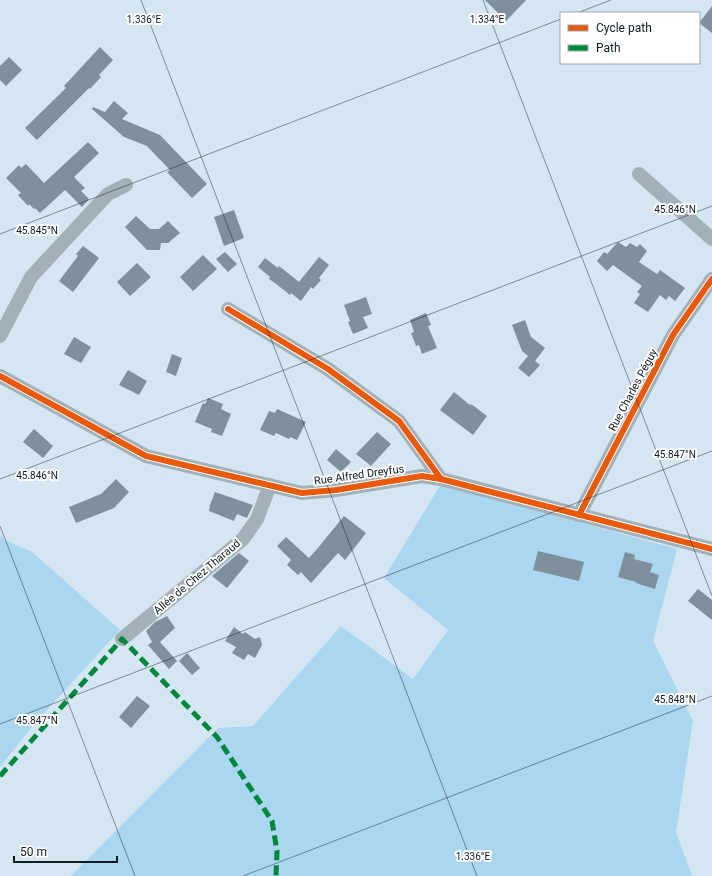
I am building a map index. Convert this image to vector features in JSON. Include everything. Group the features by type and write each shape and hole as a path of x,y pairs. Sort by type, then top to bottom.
{"street":[{"path":"639,174 712,239"},
{"path":"0,336 31,277 108,194 126,185"},
{"name":"Rue Charles Péguy","path":"579,515 673,335 712,279"},
{"path":"228,309 328,369 400,421 441,479"},
{"name":"Rue Alfred Dreyfus","path":"0,376 146,456 302,493 336,490 422,476 441,479 712,549"},
{"name":"Allée de Chez Tharaud","path":"122,639 243,539 257,519 270,485"}],"shaded area":[{"path":"441,484 677,549 653,641 693,721 676,832 692,876 71,876 218,728 253,726 341,626 413,679 448,630 384,578"},
{"path":"0,535 5,540 32,552 120,630 34,724 0,767"}],"building":[{"path":"485,0 526,0 506,21"},
{"path":"712,6 712,33 700,24"},
{"path":"100,47 113,60 99,75 101,77 90,89 89,88 37,140 25,128 66,88 64,86"},
{"path":"9,57 22,70 6,86 0,80 0,66"},
{"path":"114,101 128,113 122,119 160,135 207,184 192,198 167,172 170,170 147,146 124,137 92,109 93,107 105,112"},
{"path":"88,142 99,153 74,177 85,188 81,191 89,199 82,207 65,190 40,213 29,204 28,206 18,195 21,193 6,178 19,165 21,168 26,164 44,183"},
{"path":"234,210 244,238 224,246 214,217"},
{"path":"136,216 150,229 159,229 168,221 180,233 168,243 161,243 160,250 147,250 125,227"},
{"path":"618,242 626,247 630,243 637,247 640,244 647,251 639,262 657,274 660,270 685,288 675,301 669,296 666,300 660,295 648,312 634,303 640,294 637,292 642,286 613,265 607,271 597,261 604,252 607,254"},
{"path":"83,246 99,258 73,292 59,281 78,256 76,254"},
{"path":"225,252 237,264 228,272 216,259"},
{"path":"203,255 217,269 193,291 180,277"},
{"path":"319,257 329,265 319,278 321,280 313,289 311,287 301,301 291,293 290,295 269,279 270,277 258,267 265,258 278,268 279,266 299,282"},
{"path":"137,263 151,277 130,296 117,282"},
{"path":"366,297 372,314 363,317 368,328 353,334 348,322 350,321 344,305"},
{"path":"426,313 431,325 428,326 437,348 422,354 419,345 416,346 411,333 414,332 410,320"},
{"path":"525,320 531,337 545,348 535,361 540,365 529,377 518,368 528,356 522,351 512,325"},
{"path":"74,337 91,347 81,363 64,354"},
{"path":"172,354 182,358 176,376 166,372"},
{"path":"128,370 147,381 139,395 119,385"},
{"path":"454,392 487,416 473,435 440,410"},
{"path":"208,398 223,404 221,409 231,414 222,436 211,432 212,429 195,422 203,403 205,404"},
{"path":"277,409 306,422 297,440 290,437 289,439 276,433 274,436 260,430 269,411 275,413"},
{"path":"34,429 53,446 43,458 23,442"},
{"path":"377,432 391,444 371,466 356,454"},
{"path":"336,449 351,462 341,472 327,460"},
{"path":"116,479 129,492 114,508 76,523 69,507 101,494"},
{"path":"215,492 253,505 247,518 237,514 234,521 209,511"},
{"path":"344,516 366,533 345,560 338,553 311,583 301,572 298,575 287,565 291,560 277,546 286,537 309,558"},
{"path":"538,551 584,562 579,581 533,570"},
{"path":"625,552 635,555 634,559 653,564 650,572 659,575 655,589 618,577"},
{"path":"239,553 249,561 227,588 212,576"},
{"path":"698,589 712,600 712,620 688,601"},
{"path":"167,616 175,628 160,642 177,661 169,669 148,645 152,642 146,631 155,622"},
{"path":"234,627 243,634 245,632 255,639 260,637 262,645 255,658 248,654 244,660 232,653 236,647 225,641"},
{"path":"187,653 200,668 192,675 179,661"},
{"path":"137,696 150,706 131,728 119,717"}],"marked path":[{"path":"0,776 122,639 217,737 272,821 277,851 276,876"}],"cycle path":[{"path":"579,515 673,335 712,279"},
{"path":"228,309 328,369 399,421 441,479"},
{"path":"0,376 146,456 302,493 336,490 422,476 441,479 712,549"}]}
